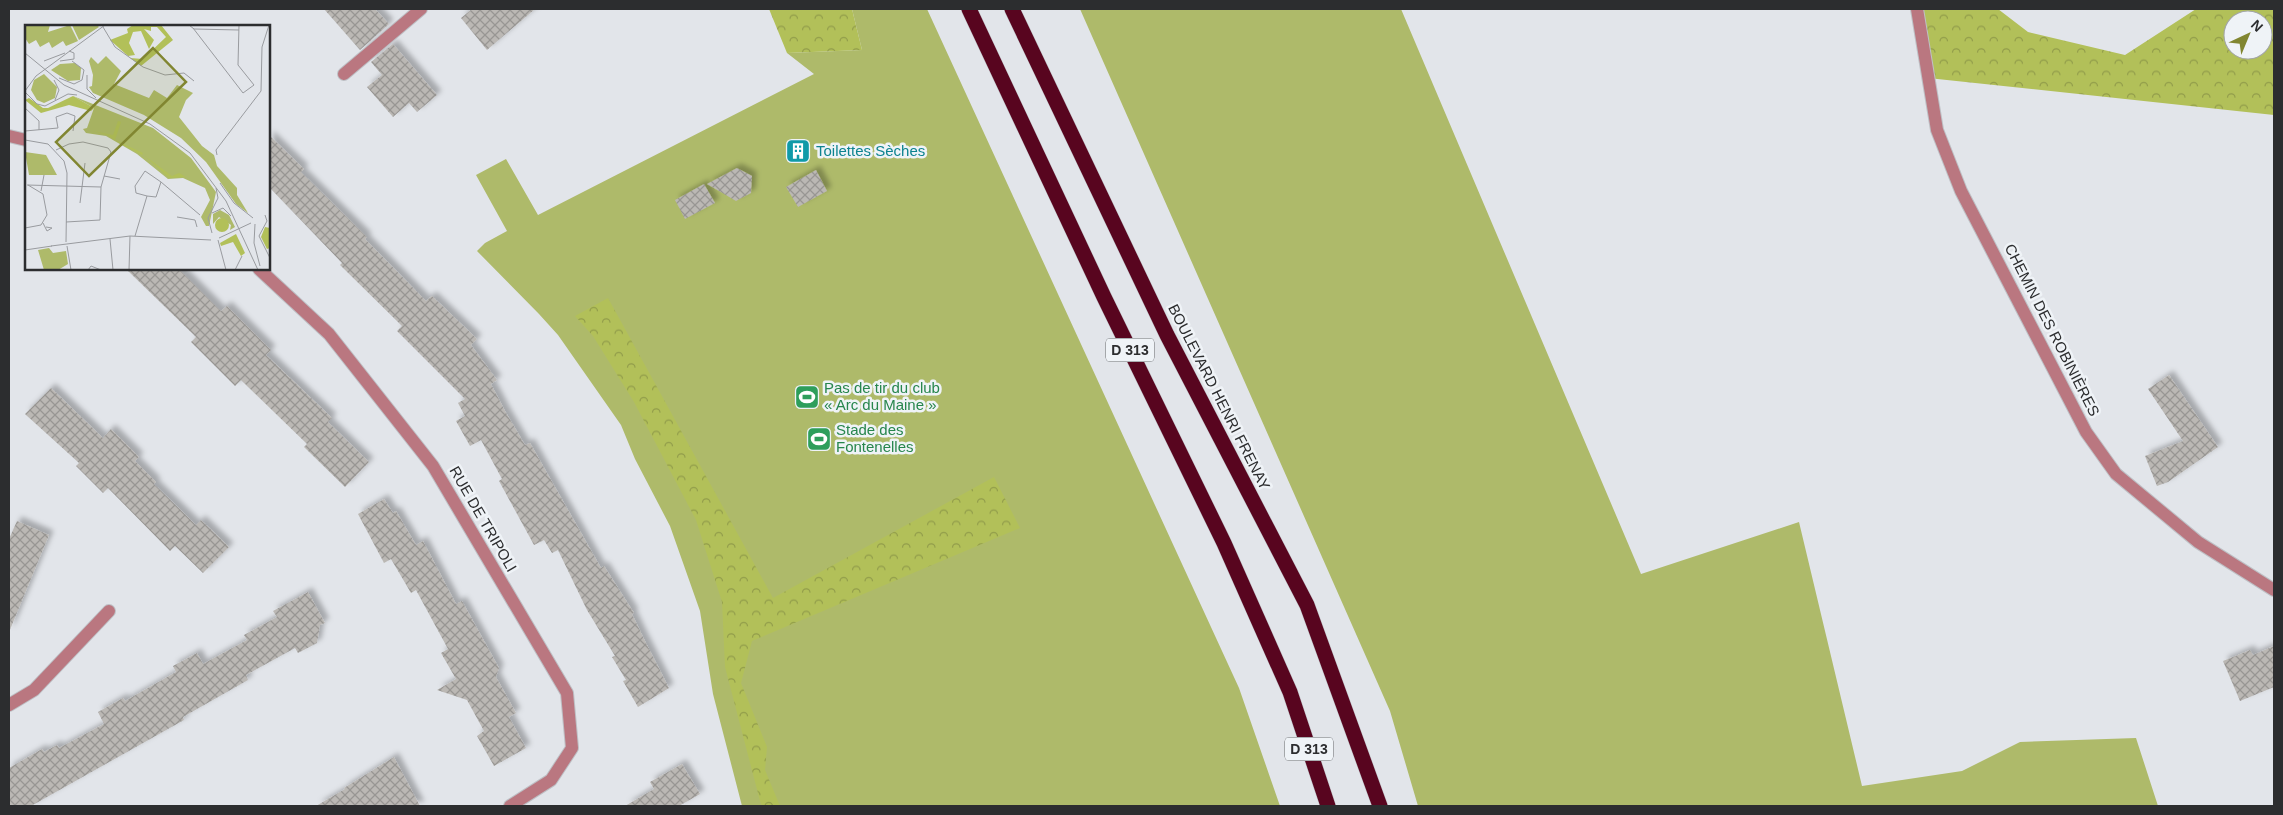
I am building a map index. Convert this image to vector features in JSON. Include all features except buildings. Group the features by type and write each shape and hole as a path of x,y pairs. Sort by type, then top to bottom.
{"highway":[{"name":"D 313","path":"969,9 1104,297 1224,543 1290,692 1328,806"},
{"name":"BOULEVARD HENRI FRENAY","path":"1013,9 1167,335 1306,605 1380,806"}],"street":[{"path":"344,74 421,9"},
{"name":"CHEMIN DES ROBINIÈRES","path":"1917,9 1938,130 1961,191 2086,432 2116,474 2198,542 2274,590"},
{"path":"9,136 25,140"},
{"name":"RUE DE TRIPOLI","path":"260,270 329,334 433,466 567,693 572,748 550,780 510,806"},
{"path":"9,705 34,690 108,611"}],"green space":[{"path":"769,9 852,9 862,50 787,53"},
{"name":"Stade des Fontenelles","path":"852,9 927,9 1239,688 1280,806 742,806 713,694 700,611 670,526 635,459 621,425 558,335 477,251 485,243 507,231 476,175 506,159 538,215 814,74 787,53 862,50"},
{"path":"1080,9 1401,9 1641,574 1799,522 1862,786 1962,771 2020,742 2136,738 2158,806 1418,806 1390,711"},
{"path":"1915,9 1998,9 2028,32 2125,55 2196,9 2274,9 2274,115 1928,78"},
{"path":"608,298 773,598 994,477 1020,528 752,641 741,683 767,747 765,770 780,806 762,806 760,801 725,667 722,602 696,520 634,402 593,336 575,316"}],"place":[{"name":"Toilettes Sèches","path":"798,151"},
{"name":"Pas de tir du club « Arc du Maine »","path":"807,397"},
{"name":"Stade des Fontenelles","path":"819,439"}]}
